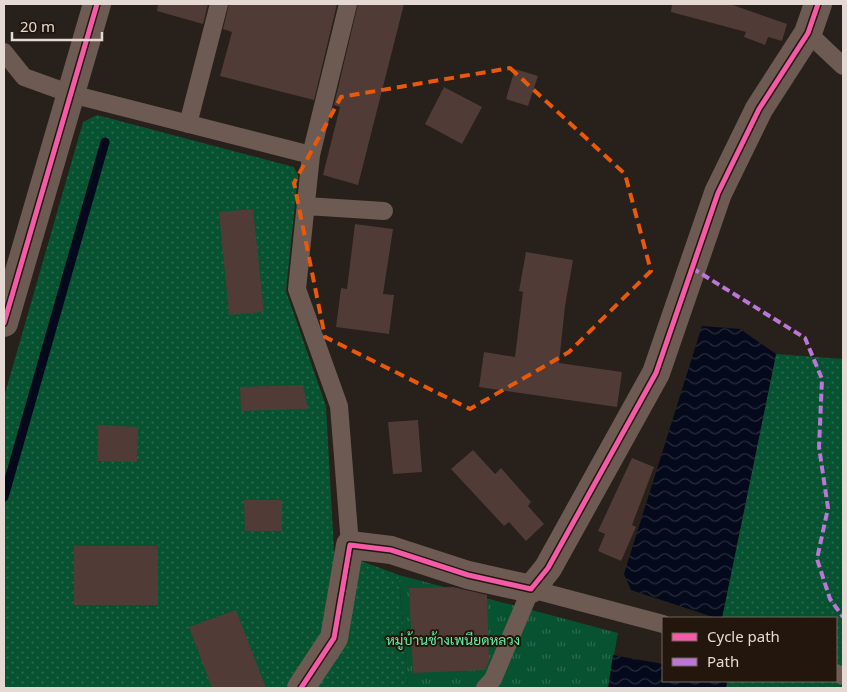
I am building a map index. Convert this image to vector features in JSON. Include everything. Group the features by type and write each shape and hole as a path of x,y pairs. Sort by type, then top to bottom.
{"street":[{"path":"4,323 97,4"},
{"path":"301,688 334,638 350,545 391,550 468,574 530,589 548,568 656,373 718,193 759,109 808,32 818,4"}],"lane":[{"path":"188,124 219,4"},
{"path":"348,4 311,155 297,289 339,406 350,545"},
{"path":"808,32 843,66"},
{"path":"4,52 24,77 71,94 311,155"},
{"path":"306,206 384,211"},
{"path":"485,688 493,679 530,589 662,624"}],"highlighted area":[{"path":"510,68 625,174 651,271 569,352 470,409 325,337 294,183 341,97"}],"green space":[{"path":"97,115 294,167 298,175 286,291 326,406 334,551 399,575 408,688 4,688 4,397 83,122"},
{"path":"776,354 843,359 843,688 726,688 727,682 837,682 837,617 722,617"},
{"name":"หมู่บ้านช้างเพนียดหลวง","path":"399,575 618,633 608,688 408,688"}],"water":[{"path":"702,326 740,329 776,354 722,617 713,617 631,590 624,574"},
{"path":"613,655 662,664 662,682 727,682 726,688 608,688"}],"building":[{"path":"158,4 208,4 203,24 157,11"},
{"path":"229,4 337,4 314,100 220,76 232,32 223,29"},
{"path":"358,4 404,4 358,185 323,175 340,107 334,105"},
{"path":"672,4 730,4 787,24 782,41 768,37 765,45 744,37 746,32 671,12"},
{"path":"515,69 538,76 528,106 506,99"},
{"path":"444,87 482,107 462,144 425,124"},
{"path":"253,209 264,312 229,315 219,212"},
{"path":"355,224 393,229 383,294 394,295 389,334 336,327 341,288 347,289"},
{"path":"526,252 573,260 565,306 559,363 622,372 617,407 479,387 484,352 515,357 523,292 519,291"},
{"path":"303,385 308,409 241,411 240,387"},
{"path":"418,420 422,472 393,474 388,422"},
{"path":"98,425 138,427 137,462 97,461"},
{"path":"473,450 495,474 501,468 531,502 528,506 544,524 526,541 509,522 504,526 451,469"},
{"path":"632,458 654,467 632,525 636,527 621,561 598,551 605,534 598,531"},
{"path":"244,500 282,500 282,531 245,531"},
{"path":"74,546 158,546 158,605 74,605"},
{"path":"453,587 487,595 489,661 485,670 413,673 409,588"},
{"path":"236,610 266,688 212,688 189,627"}],"waterway":[{"path":"4,497 105,142"}],"marked path":[{"path":"692,268 805,338 822,379 819,447 828,508 817,559 830,599 843,617"}],"cycle path":[{"path":"4,323 97,4"},
{"path":"301,688 334,638 350,545 391,550 468,575 531,589 548,568 656,373 718,193 759,109 808,33 818,4"}]}
